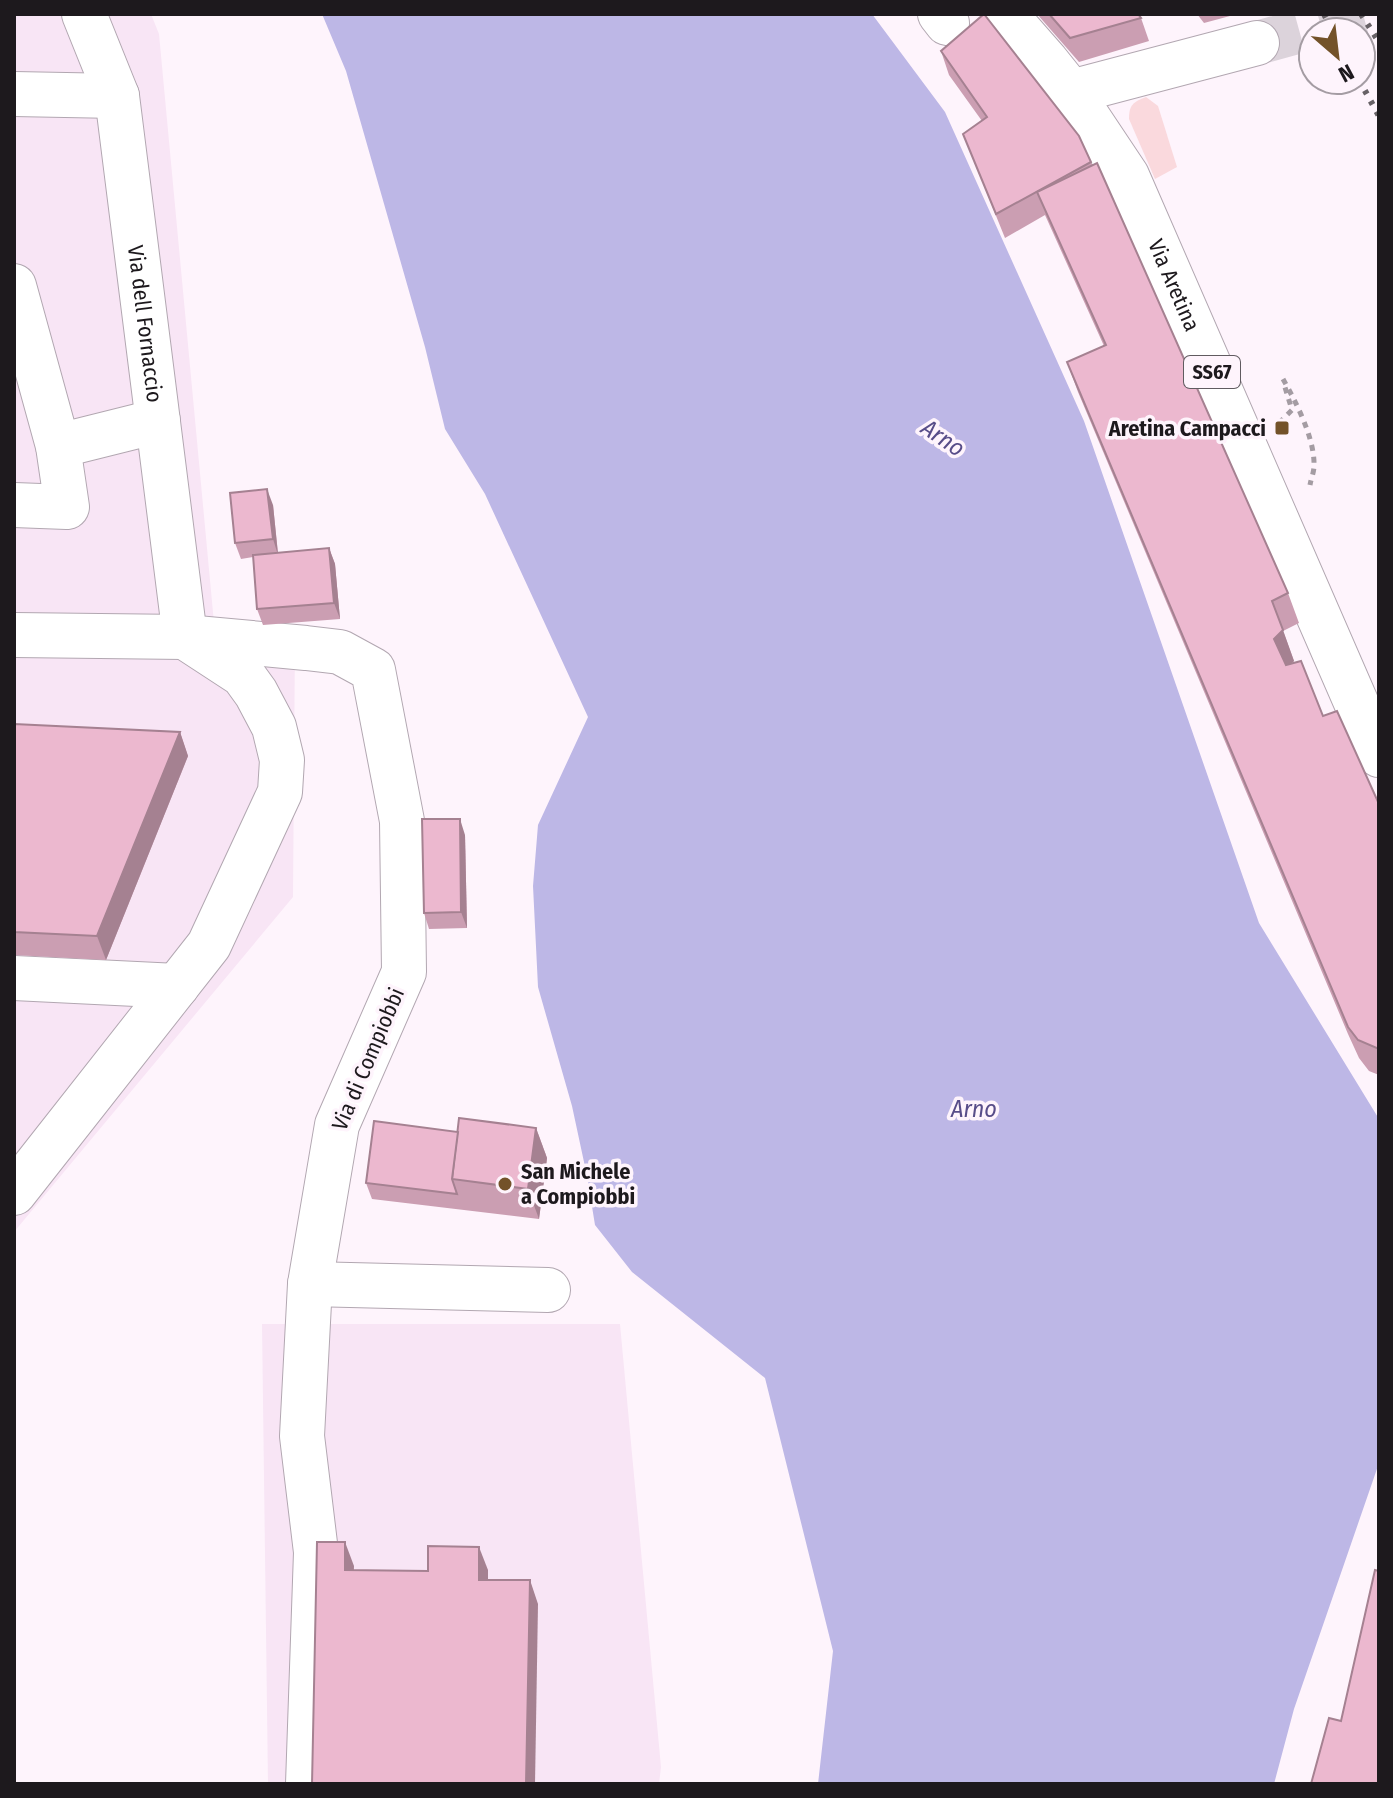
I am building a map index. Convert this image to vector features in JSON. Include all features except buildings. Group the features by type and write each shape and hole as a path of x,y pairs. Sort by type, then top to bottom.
{"street":[{"name":"Via dell Fornaccio","path":"84,14 117,96 185,637"},
{"name":"Via Aretina","path":"1005,14 1071,92 1127,176 1379,755"},
{"path":"1071,92 1257,43"},
{"path":"14,94 117,96"},
{"path":"14,286 58,446 67,507 14,505"},
{"path":"58,446 158,421"},
{"name":"Via di Compiobbi","path":"14,635 185,637 340,652 373,670 402,821 404,972 337,1125 310,1284 302,1436 316,1552 308,1784"},
{"path":"14,1193 209,945 280,792 282,760 274,727 256,693 243,675 185,637"},
{"path":"14,978 177,986"},
{"path":"310,1284 548,1290"}],"path":[{"path":"1279,423 1292,410 1283,379 1297,403 1308,433 1314,465 1310,485"}],"shaded area":[{"path":"14,14 151,14 159,34 214,623 295,638 293,897 14,1232"},
{"path":"1146,97 1158,106 1177,167 1155,179 1129,119 1133,105"},
{"path":"262,1324 620,1324 661,1767 659,1784 268,1784"}],"water":[{"name":"Arno","path":"322,14 872,14 945,112 1084,421 1259,923 1379,1119 1379,1463 1294,1709 1274,1784 818,1784 833,1651 765,1378 632,1272 595,1225 572,1106 538,987 533,886 538,825 588,717 485,494 445,429 425,347 346,71"}],"tunnel":[{"path":"1257,43 1363,14"}],"railway":[{"path":"1361,14 1379,42"},
{"path":"1368,96 1379,116"}],"place":[{"name":"Aretina Campacci","path":"1282,428"},
{"name":"San Michele a Compiobbi","path":"505,1184"}]}
